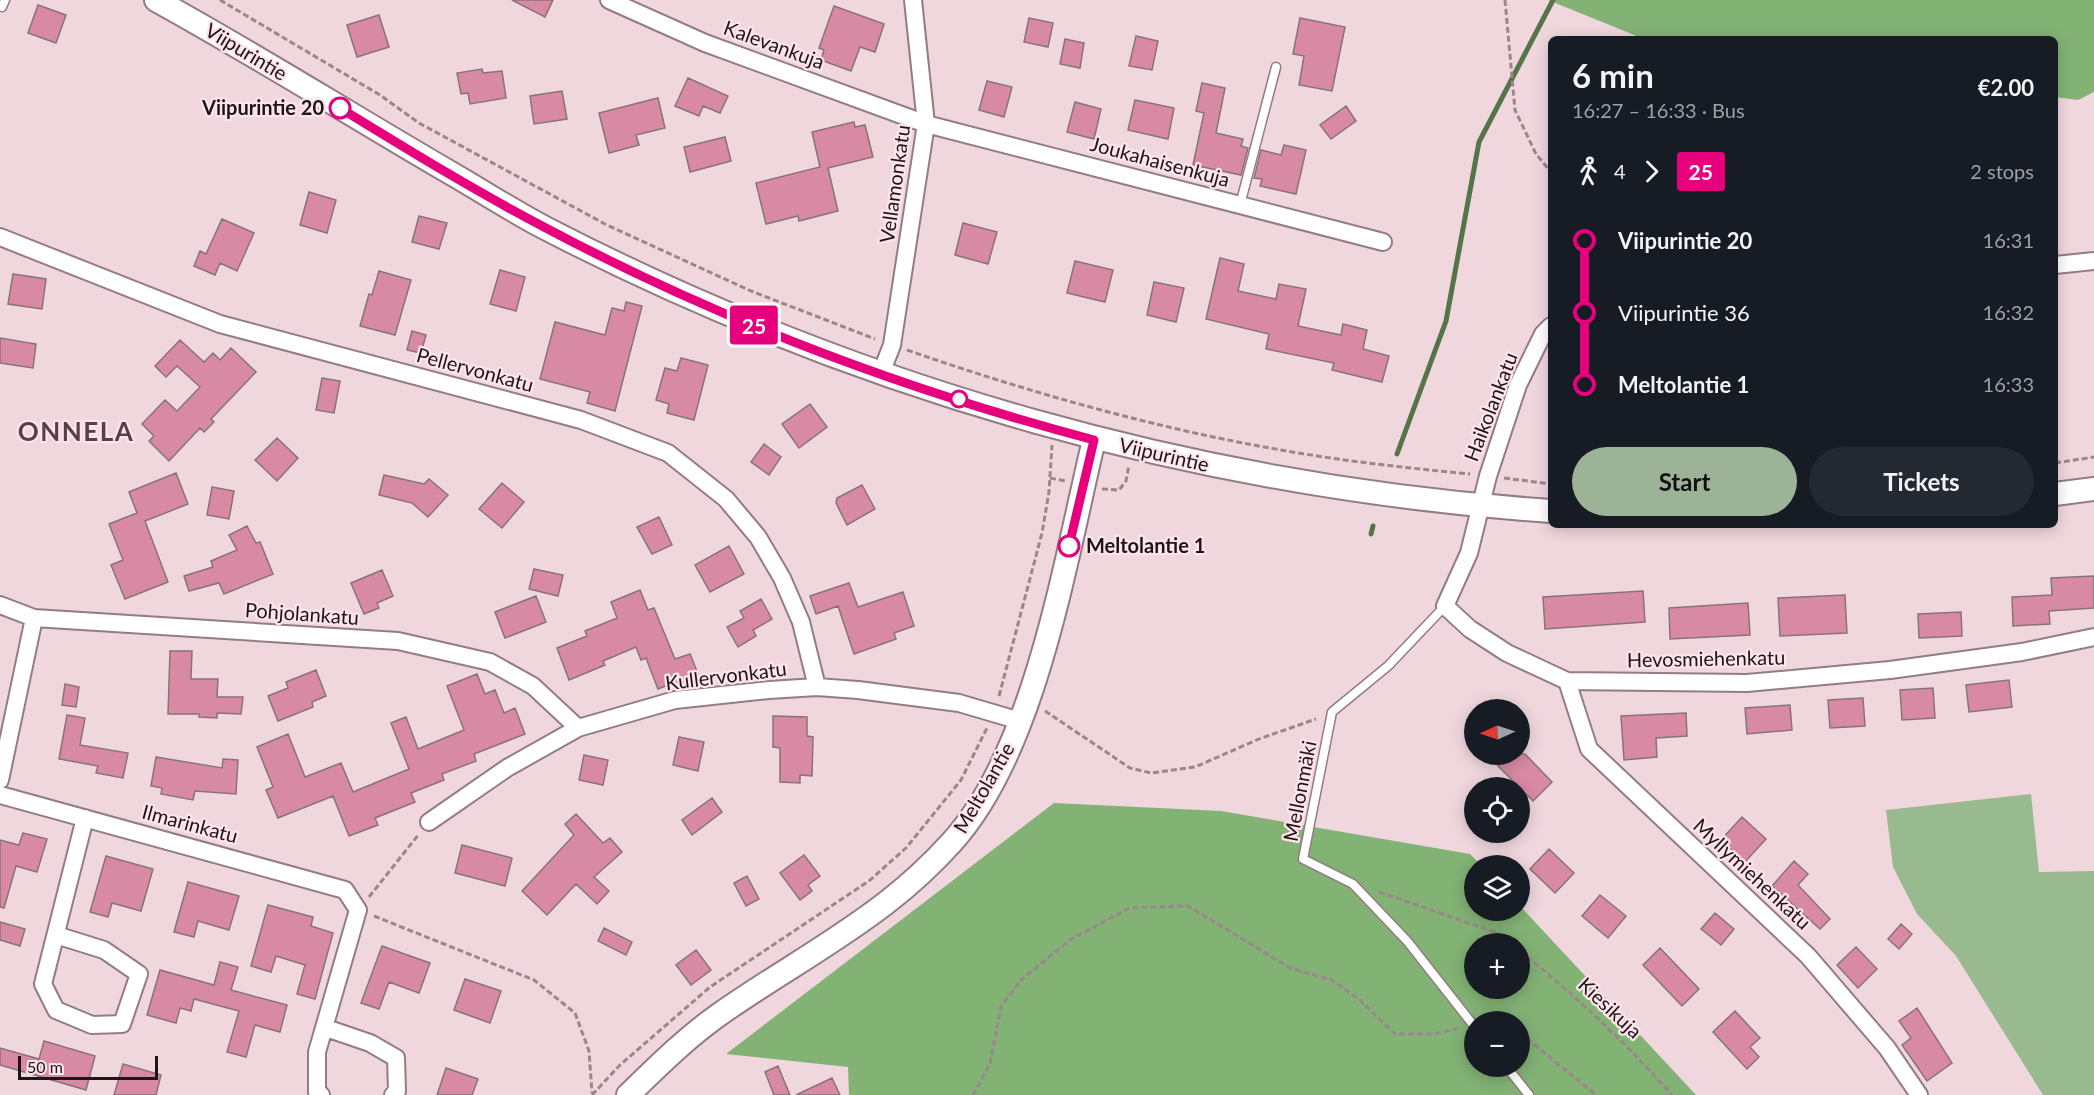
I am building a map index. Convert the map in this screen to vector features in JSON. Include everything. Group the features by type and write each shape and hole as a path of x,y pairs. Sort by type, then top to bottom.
{"main road":[{"name":"Viipurintie","path":"156,0 232,42 544,227 705,304 784,338 881,373 1094,440 1236,471 1480,507 1548,512"},
{"name":"Meltolantie","path":"628,1095 664,1059 718,1015 887,902 952,841 996,775 1024,711 1055,600 1094,440"},
{"path":"2058,495 2094,489"}],"street":[{"name":"Kalevankuja","path":"609,0 705,42 926,124"},
{"name":"Vellamonkatu","path":"881,373 892,345 926,124 913,0"},
{"name":"Joukahaisenkuja","path":"926,124 1383,242"},
{"name":"Pellervonkatu","path":"0,237 220,324 581,420 668,453 726,500 758,537 782,578 801,622 817,687"},
{"path":"2058,265 2094,261"},
{"name":"Haikolankatu","path":"1480,507 1518,385 1543,333 1548,329"},
{"path":"1445,606 1469,553 1480,507"},
{"name":"Pohjolankatu","path":"0,605 34,618 398,641 490,662 533,686 578,728"},
{"name":"Hevosmiehenkatu","path":"1445,606 1470,629 1507,653 1567,681 1747,682 1890,670 2022,652 2094,637"},
{"path":"0,780 34,618"},
{"name":"Myllymiehenkatu","path":"1567,681 1589,749 1808,956 1887,1048 1918,1095"},
{"name":"Kullervonkatu","path":"429,822 507,768 578,728 675,700 817,687 905,695 994,711 1024,711"},
{"name":"Ilmarinkatu","path":"0,795 345,890 358,910"},
{"path":"56,935 105,950 140,974 122,1024 92,1025 56,1010 43,984 85,818"},
{"path":"321,1095 317,1092 317,1052 326,1028 358,910"},
{"path":"326,1028 370,1043 396,1058 397,1091 393,1095"}],"lane":[{"path":"1240,205 1276,67"},
{"path":"1332,712 1388,666 1445,606"},
{"name":"Mellonmäki","path":"1332,712 1303,859 1353,884 1408,942 1464,1013"},
{"path":"1515,1077 1529,1095"}],"path":[{"path":"220,0 380,95 419,123 605,224 751,291 892,345 1061,399 1280,450 1390,466 1548,484"},
{"path":"1505,0 1515,110 1536,154 1548,168"},
{"path":"592,1095 620,1065 710,987 869,881 906,848 961,780 1000,694 1042,533 1061,399"},
{"path":"2058,463 2094,457"},
{"path":"1000,694 1024,711 1040,708 1130,768 1151,773 1195,767 1259,739 1332,712"},
{"path":"429,822 358,910 534,980 575,1013 589,1051 592,1095"},
{"path":"1353,884 1496,933"},
{"path":"973,1095 990,1064 1000,1006 1022,979 1070,940 1129,908 1188,906 1290,969 1332,980 1361,1001 1395,1034 1435,1034 1464,1028"},
{"name":"Kiesikuja","path":"1530,959 1573,993 1630,1047 1672,1095"},
{"path":"1530,1040 1596,1095"}],"green space":[{"path":"1548,0 2094,0 2094,92 2078,100 2058,97 2058,36 1637,36"},
{"path":"2031,794 2039,872 2094,871 2094,1095 2043,1095 1956,956 1917,914 1893,867 1886,810"},
{"path":"1054,803 1221,811 1470,854 1464,855 1464,921 1530,921 1530,917 1696,1095 849,1095 848,1067 726,1054"}],"building":[{"path":"512,0 553,0 545,17"},
{"path":"38,5 66,15 56,43 28,33"},
{"path":"834,6 884,24 875,52 860,47 851,71 821,60 824,50 819,48"},
{"path":"379,15 389,47 357,57 347,25"},
{"path":"1029,18 1053,23 1048,47 1024,42"},
{"path":"1300,18 1345,27 1332,91 1299,85 1304,56 1293,54"},
{"path":"1136,36 1158,41 1152,70 1129,66"},
{"path":"1065,39 1084,43 1080,68 1060,64"},
{"path":"482,69 483,73 502,71 506,98 470,104 468,93 461,94 457,73"},
{"path":"688,78 728,96 720,113 703,106 699,116 675,106"},
{"path":"987,81 1012,87 1004,117 979,110"},
{"path":"1202,83 1225,88 1216,133 1243,139 1241,146 1248,148 1241,175 1193,165 1204,113 1196,111"},
{"path":"562,91 567,119 534,124 530,96"},
{"path":"658,98 665,128 636,135 639,145 609,153 599,113"},
{"path":"1135,100 1174,108 1168,139 1128,130"},
{"path":"1075,102 1101,109 1094,139 1067,132"},
{"path":"1346,106 1356,121 1331,139 1320,125"},
{"path":"854,122 855,127 865,125 873,157 828,168 838,211 799,221 798,216 766,224 756,183 820,167 812,132"},
{"path":"725,137 731,161 690,172 684,147"},
{"path":"1284,145 1306,150 1296,194 1260,186 1262,179 1254,178 1261,150 1281,155"},
{"path":"309,192 336,200 327,233 300,225"},
{"path":"419,216 447,223 439,249 412,242"},
{"path":"222,219 254,233 237,271 220,263 215,275 194,266 200,251 206,254"},
{"path":"963,223 997,232 988,264 955,255"},
{"path":"1220,258 1244,264 1238,291 1276,299 1279,284 1306,289 1298,326 1341,335 1343,324 1367,330 1363,349 1389,356 1382,382 1332,370 1334,363 1266,349 1269,334 1206,319"},
{"path":"1075,261 1113,270 1105,302 1067,293"},
{"path":"500,270 525,277 516,311 490,304"},
{"path":"379,271 411,280 395,335 360,326 369,294 372,295"},
{"path":"13,274 46,279 42,309 8,304"},
{"path":"1154,282 1184,288 1176,322 1147,315"},
{"path":"626,302 642,306 615,411 587,403 590,392 540,379 555,322 605,335 612,308 624,311"},
{"path":"412,331 426,335 421,353 407,350"},
{"path":"0,338 36,344 33,368 0,363"},
{"path":"180,340 204,362 213,353 220,360 231,348 256,372 211,419 214,422 204,432 200,428 169,461 149,441 154,436 142,424 165,400 177,411 200,387 177,366 166,377 155,366"},
{"path":"681,358 708,365 694,420 667,413 669,404 656,400 665,368 677,371"},
{"path":"322,378 340,381 334,413 316,410"},
{"path":"810,404 827,427 799,448 782,424"},
{"path":"277,438 298,458 277,481 255,460"},
{"path":"764,444 781,457 769,475 751,462"},
{"path":"176,473 188,504 145,521 168,582 125,599 111,565 123,560 109,524 137,513 129,492"},
{"path":"384,475 424,484 429,479 448,495 428,517 412,503 379,495"},
{"path":"502,483 524,502 502,528 479,509"},
{"path":"862,485 875,509 847,525 836,503 837,498"},
{"path":"212,487 234,491 229,519 207,515"},
{"path":"659,517 672,545 652,554 637,527"},
{"path":"247,526 256,543 260,542 273,574 224,594 219,583 189,591 184,576 213,567 211,561 237,550 229,535"},
{"path":"729,546 744,574 710,592 695,565"},
{"path":"534,569 563,575 558,596 529,589"},
{"path":"382,570 393,596 377,603 379,608 364,614 351,583"},
{"path":"2094,576 2094,608 2049,611 2050,624 2013,626 2012,597 2052,595 2051,578"},
{"path":"849,583 858,607 903,592 914,626 894,633 896,639 854,654 838,606 816,614 810,596"},
{"path":"640,590 648,610 654,608 675,659 690,654 699,676 674,686 673,683 658,689 646,658 641,660 636,647 603,661 605,665 569,680 557,648 587,636 585,631 617,618 611,602"},
{"path":"1643,591 1645,622 1545,629 1543,597"},
{"path":"1845,595 1847,633 1780,636 1778,598"},
{"path":"536,596 546,622 505,638 495,612"},
{"path":"761,599 772,619 753,630 756,636 738,647 727,627 744,618 740,611"},
{"path":"1748,603 1750,635 1670,639 1669,608"},
{"path":"1961,612 1962,636 1919,638 1918,614"},
{"path":"170,651 192,651 191,679 218,679 217,697 243,697 241,714 217,713 217,718 199,717 199,714 168,714"},
{"path":"316,670 326,696 312,702 313,707 278,721 268,696 288,688 286,682"},
{"path":"477,674 485,694 495,690 504,713 515,708 525,734 474,754 476,761 442,774 444,780 411,793 415,802 375,818 378,825 349,836 333,796 278,818 266,790 273,787 257,747 288,734 305,777 341,763 353,792 409,769 391,723 406,717 418,749 464,730 447,686"},
{"path":"2009,680 2012,707 1969,712 1966,685"},
{"path":"65,684 79,687 76,707 62,705"},
{"path":"1933,688 1935,718 1902,720 1900,690"},
{"path":"1863,698 1865,726 1830,728 1828,700"},
{"path":"1790,705 1792,730 1747,734 1745,708"},
{"path":"1686,713 1687,736 1656,738 1657,757 1624,760 1621,716"},
{"path":"67,715 85,718 80,745 128,753 123,778 96,773 98,766 59,759"},
{"path":"773,716 807,717 807,736 813,737 812,776 800,775 800,783 780,782 780,748 773,747"},
{"path":"679,737 704,742 698,771 673,765"},
{"path":"584,755 608,760 603,785 579,780"},
{"path":"156,757 222,768 223,759 238,760 236,794 195,791 193,800 161,794 162,788 151,786"},
{"path":"1530,759 1552,782 1533,801 1530,798 1530,777 1509,777 1498,766 1530,765"},
{"path":"712,798 722,812 692,835 682,820"},
{"path":"576,814 603,843 610,838 622,852 594,877 609,891 597,904 576,884 547,915 522,891 574,835 565,824"},
{"path":"1742,817 1766,839 1745,862 1721,840"},
{"path":"23,833 47,839 37,872 16,866 4,908 0,907 0,840 19,845"},
{"path":"462,845 512,858 505,886 455,873"},
{"path":"1549,849 1574,873 1555,893 1530,869"},
{"path":"804,855 820,876 808,885 812,891 800,900 780,873"},
{"path":"106,856 153,869 141,911 112,903 108,917 90,912"},
{"path":"1794,861 1808,874 1798,885 1830,919 1820,929 1772,886"},
{"path":"747,876 759,899 746,906 734,883"},
{"path":"188,882 239,896 229,930 198,921 194,937 174,932"},
{"path":"1600,895 1626,916 1608,938 1582,916"},
{"path":"268,905 313,917 311,926 333,933 315,999 297,994 305,965 276,956 271,972 251,966"},
{"path":"1715,913 1734,929 1721,945 1701,929"},
{"path":"0,922 25,929 20,946 0,940"},
{"path":"1901,924 1912,934 1899,949 1888,939"},
{"path":"604,928 632,942 626,955 598,941"},
{"path":"382,946 430,963 419,993 389,982 379,1009 361,1003"},
{"path":"1856,947 1877,969 1858,988 1837,965"},
{"path":"1660,948 1699,989 1682,1006 1643,965"},
{"path":"696,950 711,970 691,985 676,965"},
{"path":"220,962 238,967 231,990 287,1005 280,1032 255,1025 246,1057 227,1052 239,1011 194,999 191,1011 180,1008 176,1023 147,1015 160,970 214,985"},
{"path":"465,979 501,991 490,1023 454,1010"},
{"path":"1917,1008 1952,1063 1927,1081 1902,1045 1911,1038 1899,1021"},
{"path":"1735,1011 1760,1038 1750,1047 1759,1057 1747,1069 1713,1032"},
{"path":"44,1041 95,1056 86,1090 0,1065 0,1048 39,1059"},
{"path":"123,1064 161,1075 156,1095 114,1095"},
{"path":"778,1066 790,1095 774,1095 765,1072"},
{"path":"446,1068 478,1079 472,1095 437,1095"},
{"path":"832,1078 840,1095 796,1095"}],"waterway":[{"path":"1397,454 1446,321 1479,142 1553,0"},
{"path":"1371,534 1373,526"}],"bus line":[{"name":"25","path":"340,108 544,227 705,304 784,338 881,373 1094,440 1069,546"}],"place":[{"name":"Viipurintie 20","path":"340,108"},
{"name":"Meltolantie 1","path":"1069,546"}],"district":[{"name":"ONNELA","path":"76,432"}]}
